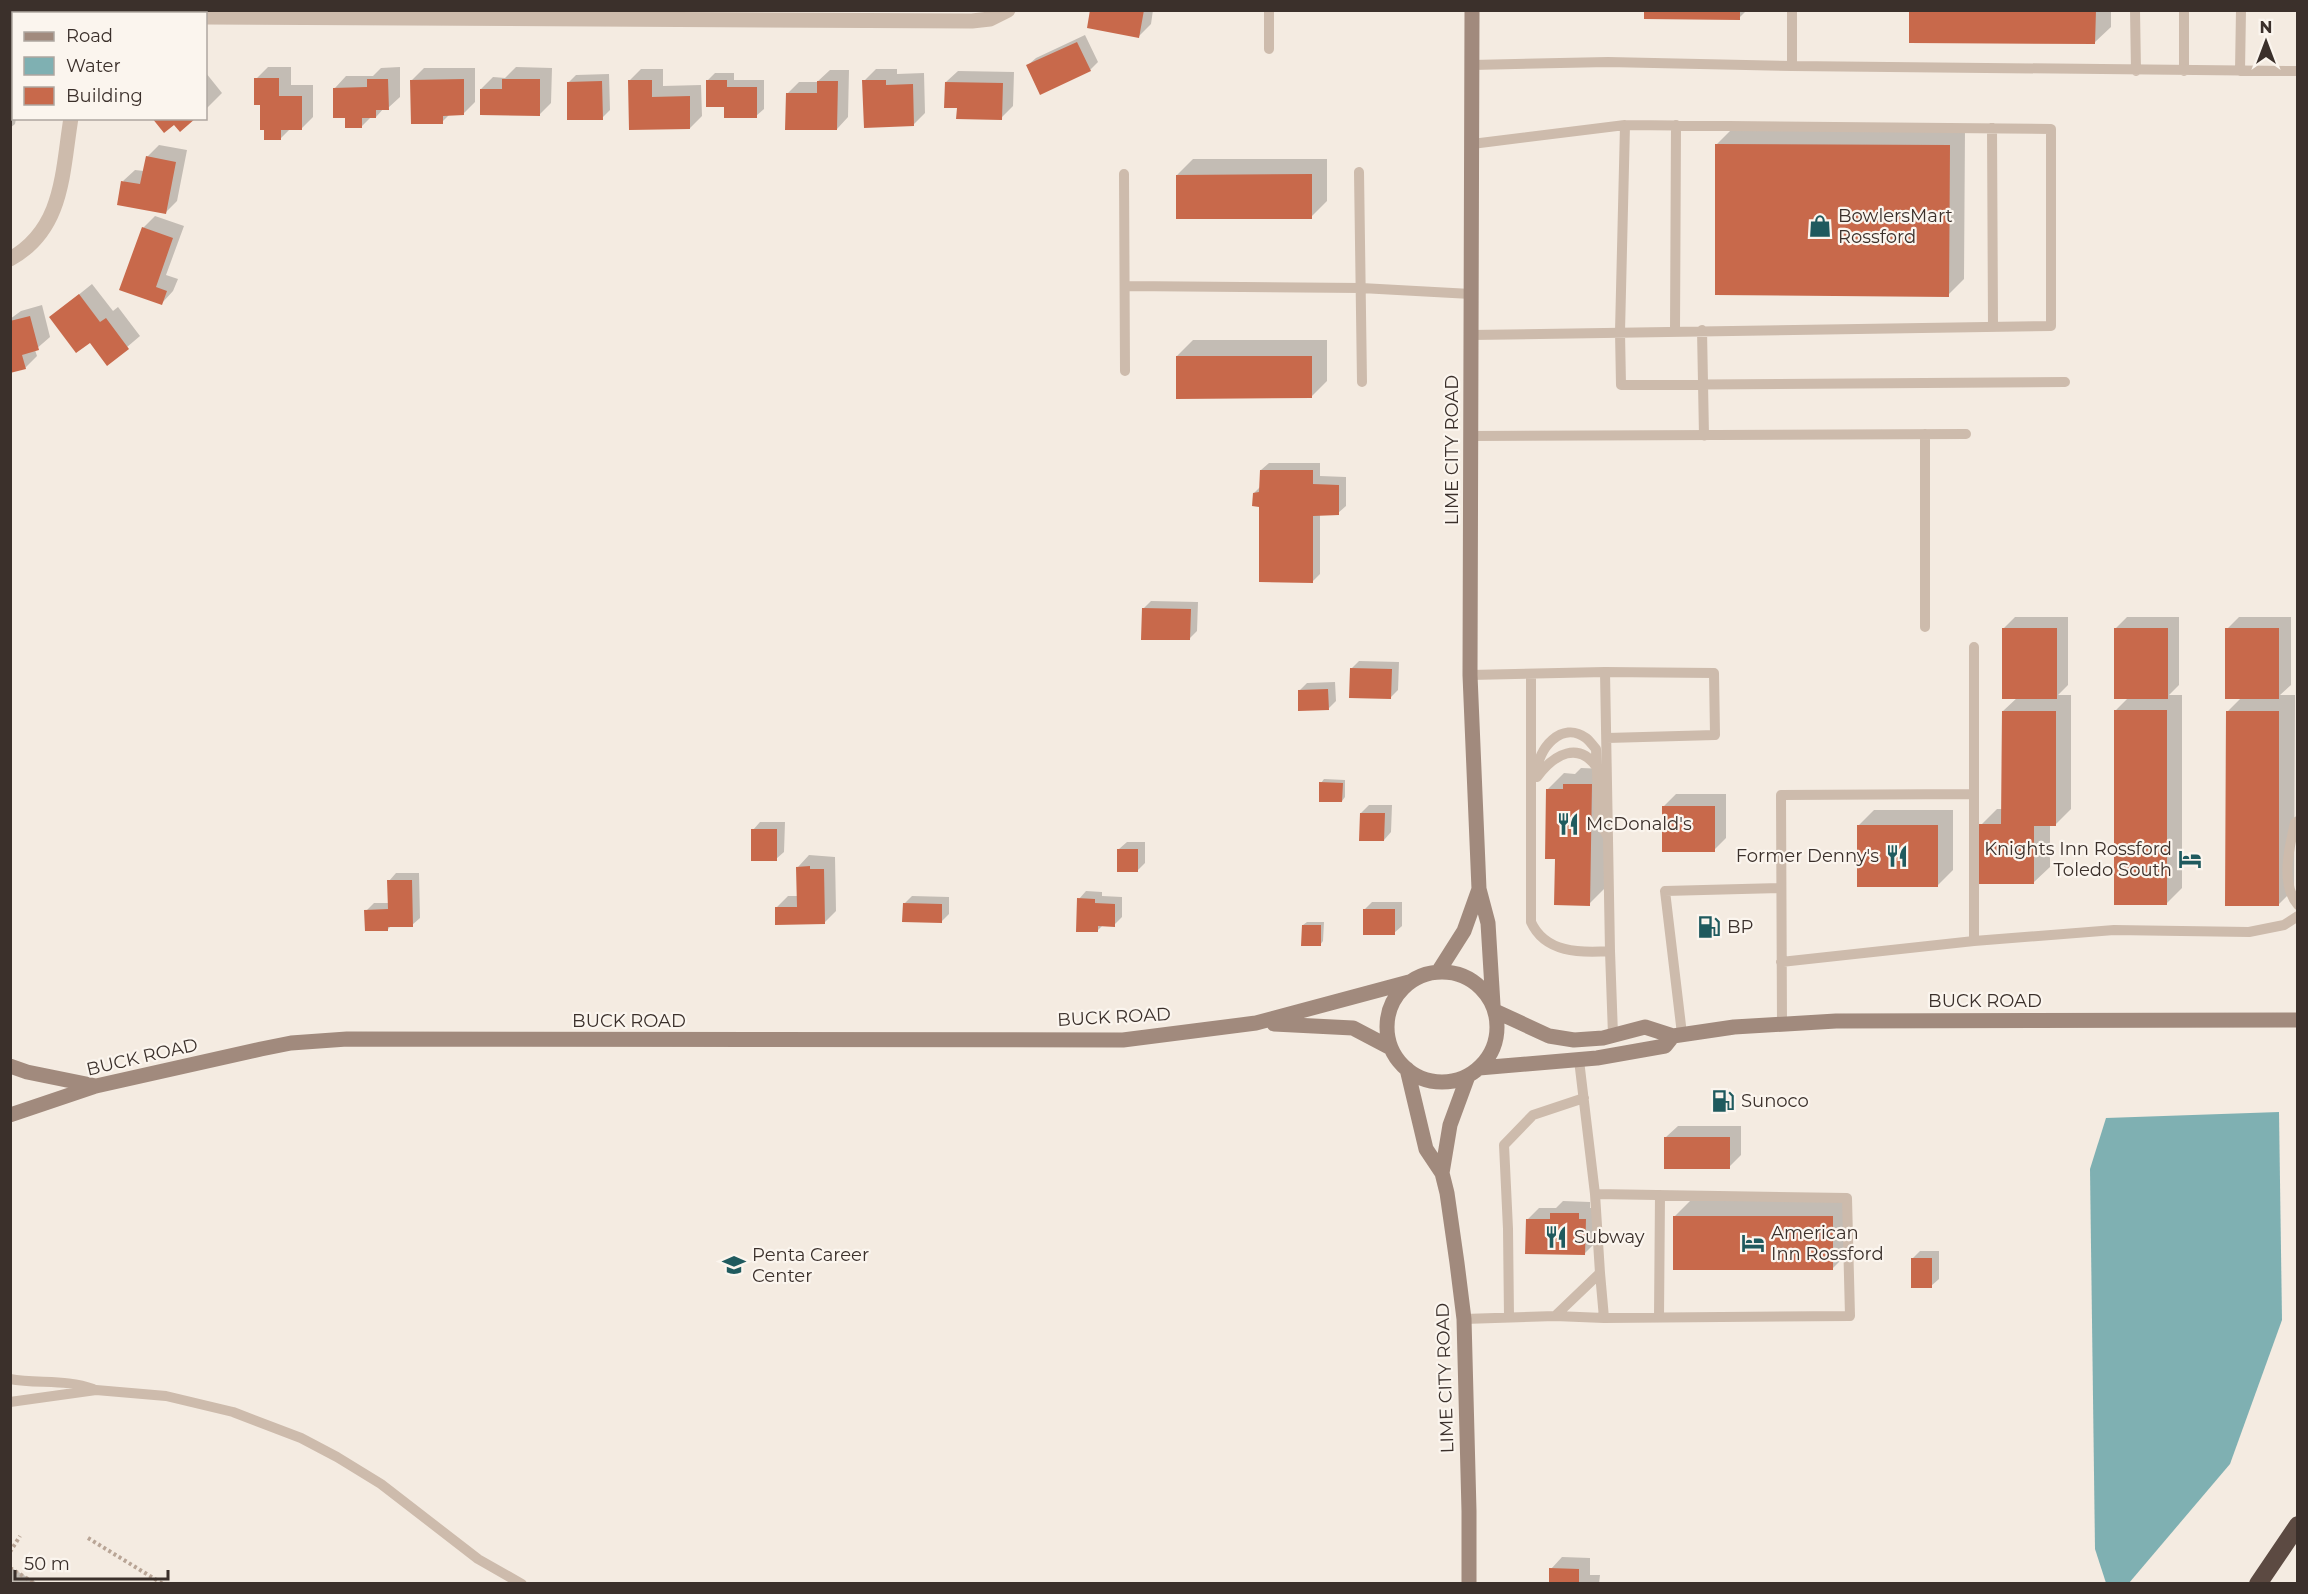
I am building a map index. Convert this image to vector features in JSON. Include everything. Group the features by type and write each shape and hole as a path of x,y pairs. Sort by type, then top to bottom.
{"highway":[{"path":"2258,1584 2298,1524"}],"street":[{"path":"207,17 972,21 990,19 1008,10"},
{"name":"LIME CITY ROAD","path":"1472,10 1470,675 1479,889 1488,923 1494,1008"},
{"path":"10,259 36,239 49,222 56,206 71,120"},
{"name":"LIME CITY ROAD","path":"1438,972 1464,931 1479,889"},
{"path":"1438,972 1461,974 1475,982 1486,993 1494,1008 1498,1023 1496,1039 1490,1054 1474,1072 1448,1082 1430,1081 1413,1074 1400,1063 1390,1048 1386,1031 1388,1013 1400,991 1420,975 1438,972"},
{"name":"BUCK ROAD","path":"10,1115 96,1086 261,1049 317,1041 1123,1040 1256,1023 1409,982"},
{"name":"BUCK ROAD","path":"1494,1008 1549,1036 1574,1040 1613,1035 1645,1027 1677,1035 1782,1023 1888,1020 2298,1020"},
{"name":"BUCK ROAD","path":"1256,1023 1353,1028 1390,1048"},
{"name":"BUCK ROAD","path":"1474,1072 1579,1060 1665,1046 1677,1035"},
{"path":"10,1066 27,1072 96,1086"},
{"name":"LIME CITY ROAD","path":"1407,1069 1426,1149 1442,1173 1448,1192 1464,1319 1469,1584"},
{"name":"LIME CITY ROAD","path":"1442,1173 1449,1125 1474,1072"}],"lane":[{"path":"1269,10 1269,49"},
{"path":"1792,10 1792,66"},
{"path":"2135,10 2136,71"},
{"path":"2184,10 2184,71"},
{"path":"2240,71 2241,10"},
{"path":"1472,65 1608,62 2136,71 2298,71"},
{"path":"1625,125 1620,332 1621,385 2065,382"},
{"path":"1472,144 1625,125 2051,129 2051,326 1472,334"},
{"path":"1675,331 1676,125"},
{"path":"1992,128 1993,326"},
{"path":"1359,172 1362,382"},
{"path":"1124,174 1125,371"},
{"path":"1125,286 1361,288 1472,294"},
{"path":"1702,330 1704,436"},
{"path":"1925,434 1925,627"},
{"path":"1472,436 1966,434"},
{"path":"1974,647 1974,941"},
{"path":"1470,675 1605,672 1714,673 1715,735 1607,738"},
{"path":"1605,672 1613,1035"},
{"path":"1531,674 1531,922 1543,939 1558,948 1591,952 1610,951"},
{"path":"1530,906 1537,891 1537,764 1546,747 1555,737 1568,733 1585,737 1596,749 1599,822 1609,837"},
{"path":"1537,777 1556,757 1568,753 1580,754 1591,759 1598,770"},
{"path":"1782,1023 1781,795 1974,794"},
{"path":"2298,821 2295,823 2288,859 2289,896 2298,905"},
{"path":"1677,1035 1665,891 1781,888"},
{"path":"1781,962 1974,941 2114,930 2250,932 2284,925 2298,916"},
{"path":"1579,1060 1595,1194 1604,1318"},
{"path":"1509,1317 1504,1145 1533,1115 1584,1098"},
{"path":"1464,1319 1555,1316 1604,1318 1850,1316 1847,1198 1595,1194"},
{"path":"1659,1317 1660,1195"},
{"path":"1555,1316 1600,1273"},
{"path":"10,1379 80,1384 96,1390"},
{"path":"10,1402 96,1390 166,1396 233,1412 301,1437 381,1484 478,1559 522,1584"}],"path":[{"path":"10,1552 20,1536"},
{"path":"88,1538 163,1584"},
{"path":"10,1568 36,1584"}],"water":[{"path":"2279,1112 2282,1320 2230,1464 2129,1583 2106,1583 2095,1549 2090,1169 2106,1118"}],"building":[{"path":"10,10 28,10 28,12 12,12 12,62 10,65"},
{"path":"1090,10 1144,10 1139,38 1087,28"},
{"path":"1644,10 1740,10 1740,20 1644,19"},
{"path":"1909,10 2096,10 2095,44 1909,43"},
{"path":"1077,42 1091,71 1040,95 1026,65"},
{"path":"254,78 279,78 279,96 302,96 302,130 281,130 281,140 264,140 264,130 260,130 260,105 254,105"},
{"path":"367,79 388,79 389,110 376,110 376,118 362,118 362,128 345,128 345,118 333,118 333,88 367,87"},
{"path":"464,79 464,115 443,116 443,124 411,124 410,80"},
{"path":"502,79 540,79 540,116 480,115 480,89 502,89"},
{"path":"628,80 652,80 652,97 690,96 690,129 629,130"},
{"path":"706,80 727,80 727,87 757,87 757,118 724,118 724,107 706,107"},
{"path":"862,80 886,80 886,85 913,84 914,126 864,128"},
{"path":"602,81 603,120 567,120 567,82"},
{"path":"817,81 838,81 837,130 785,130 786,93 817,93"},
{"path":"945,82 1003,83 1002,120 956,119 957,108 944,108"},
{"path":"154,120 194,120 180,132 174,125 164,133"},
{"path":"1715,144 1950,145 1949,297 1715,295"},
{"path":"146,156 176,162 166,214 117,205 121,181 140,184"},
{"path":"1312,174 1312,219 1176,219 1176,175"},
{"path":"142,227 173,238 156,287 167,291 162,305 119,290"},
{"path":"79,294 100,322 106,318 129,349 107,366 90,343 76,353 49,317"},
{"path":"30,316 39,350 22,355 26,369 10,373 10,321"},
{"path":"1176,356 1312,356 1312,398 1176,399"},
{"path":"1260,470 1313,470 1313,484 1339,485 1339,515 1313,516 1313,583 1259,582 1259,507 1252,506 1253,493 1259,492"},
{"path":"1142,608 1191,609 1190,640 1141,640"},
{"path":"2002,628 2057,628 2057,699 2002,699"},
{"path":"2114,628 2168,628 2168,699 2114,699"},
{"path":"2225,628 2279,628 2279,699 2225,699"},
{"path":"1350,668 1392,669 1391,699 1349,698"},
{"path":"1328,689 1329,710 1298,711 1298,690"},
{"path":"2114,710 2167,710 2167,905 2114,905"},
{"path":"2002,711 2056,711 2056,826 2034,826 2034,884 1979,884 1979,824 2001,824"},
{"path":"2226,711 2279,711 2279,906 2225,906"},
{"path":"1319,782 1343,783 1342,802 1319,802"},
{"name":"McDonald's","path":"1563,784 1592,784 1590,906 1554,905 1555,859 1545,859 1546,789 1563,789"},
{"path":"1662,806 1715,806 1715,852 1662,852"},
{"path":"1360,813 1385,813 1384,841 1359,841"},
{"name":"Former Denny's","path":"1857,825 1938,825 1938,887 1857,887"},
{"path":"751,829 777,829 777,861 751,861"},
{"path":"1117,849 1138,849 1138,872 1117,872"},
{"path":"810,866 810,869 824,869 825,924 775,925 775,907 797,907 796,867"},
{"path":"387,880 412,880 413,927 388,927 388,931 365,931 364,910 388,909"},
{"path":"1077,898 1095,899 1095,903 1115,904 1115,927 1098,926 1098,932 1076,932"},
{"path":"903,903 942,904 942,923 902,922"},
{"path":"1363,909 1395,909 1395,935 1363,935"},
{"path":"1302,925 1321,925 1321,946 1301,946"},
{"path":"1664,1137 1730,1137 1730,1169 1664,1169"},
{"name":"Subway","path":"1550,1213 1579,1213 1579,1219 1586,1219 1585,1255 1525,1254 1526,1219 1550,1219"},
{"name":"American Inn Rossford","path":"1673,1216 1833,1216 1833,1270 1673,1270"},
{"path":"1911,1258 1932,1258 1932,1288 1911,1288"},
{"path":"1549,1568 1579,1569 1579,1584 1549,1584"}],"place":[{"name":"BowlersMart Rossford","path":"1820,226"},
{"name":"McDonald's","path":"1568,824"},
{"name":"Former Denny's","path":"1897,856"},
{"name":"Knights Inn Rossford Toledo South","path":"2190,859"},
{"name":"BP","path":"1709,927"},
{"name":"Sunoco","path":"1723,1101"},
{"name":"Subway","path":"1556,1237"},
{"name":"American Inn Rossford","path":"1753,1243"},
{"name":"Penta Career Center","path":"734,1265"}]}
